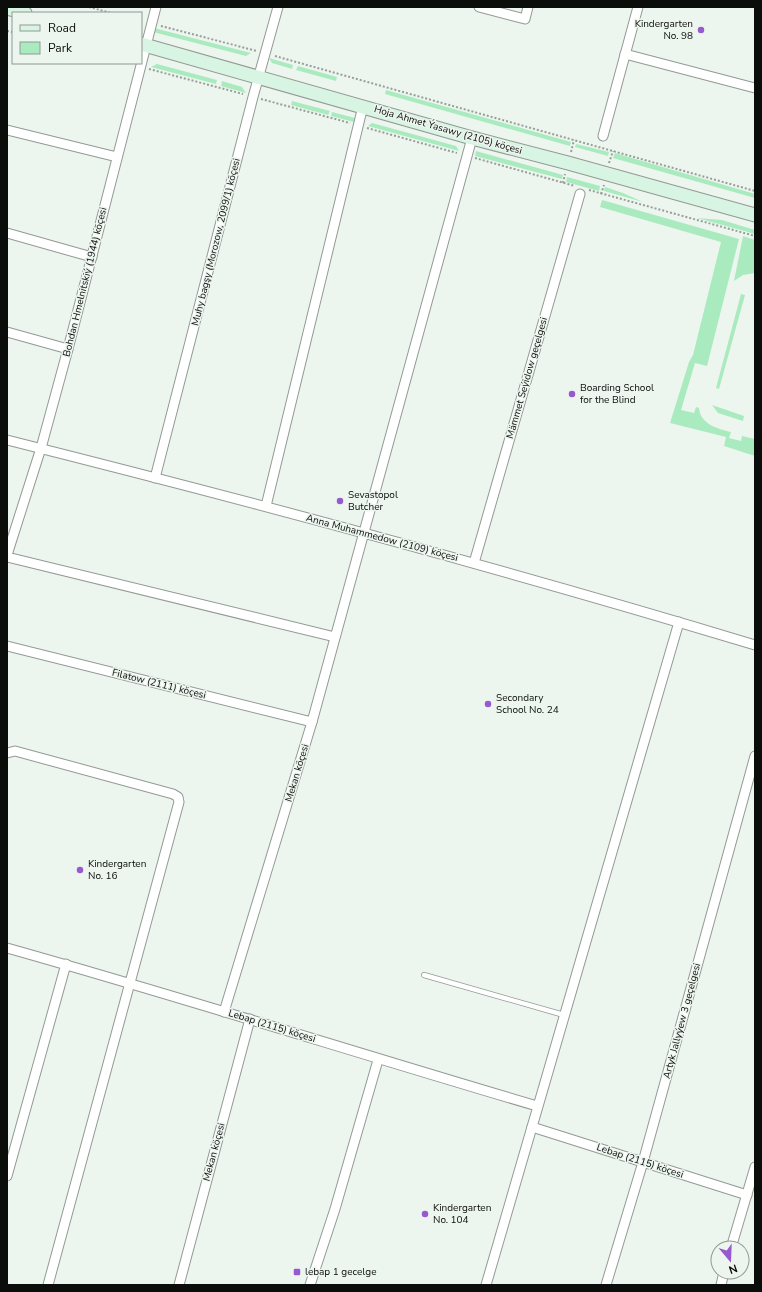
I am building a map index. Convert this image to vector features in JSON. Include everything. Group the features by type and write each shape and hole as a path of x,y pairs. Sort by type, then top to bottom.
{"street":[{"name":"Bohdan Hmelnitskiý (1944) köçesi","path":"142,60 144,45 152,24 156,7"},
{"name":"Muhy bagşy (Morozow, 2099/1) köçesi","path":"155,478 264,54 278,7"},
{"path":"479,7 525,19 528,7"},
{"path":"603,136 638,7"},
{"path":"7,8 21,12"},
{"name":"Hoja Ahmet Ýasawy (2105) köçesi","path":"144,45 472,138 755,215"},
{"path":"625,54 755,88"},
{"name":"Bohdan Hmelnitskiý (1944) köçesi","path":"7,556 41,448 141,64"},
{"path":"266,506 357,125 363,106"},
{"path":"7,130 117,157"},
{"name":"Mekan köçesi","path":"224,1012 312,722 472,138"},
{"name":"Mämmet Seýidow geçelgesi","path":"474,563 580,194"},
{"path":"7,233 92,257"},
{"path":"7,332 68,349"},
{"name":"Anna Muhammedow (2109) köçesi","path":"7,440 364,532 755,645"},
{"path":"7,556 335,637"},
{"path":"486,1285 679,622"},
{"name":"Filatow (2111) köçesi","path":"7,646 312,722"},
{"path":"7,753 15,751 76,766 174,794 178,797 179,802 48,1285"},
{"name":"Artyk Jallyýew 3 geçelgesi","path":"606,1285 643,1162 755,756"},
{"name":"Lebap (2115) köçesi","path":"7,948 130,982 378,1060 537,1106"},
{"path":"7,1176 66,964"},
{"name":"Mekan köçesi","path":"179,1285 250,1019"},
{"path":"310,1285 335,1209 378,1060"},
{"name":"Lebap (2115) köçesi","path":"532,1127 747,1195"},
{"path":"733,1240 755,1168"}],"lane":[{"path":"424,976 564,1015"}],"path":[{"path":"89,7 107,12"},
{"path":"152,24 755,191"},
{"path":"141,67 357,125 755,236"}],"green space":[{"path":"154,28 251,53 246,56 153,32"},
{"path":"269,58 293,65 292,69 272,63"},
{"path":"157,64 217,80 216,84 151,67"},
{"path":"298,66 337,77 336,81 296,70"},
{"path":"222,81 242,87 246,93 221,86"},
{"path":"386,90 571,142 570,146 385,94"},
{"path":"292,101 330,111 328,115 291,105"},
{"path":"332,112 355,118 354,122 331,116"},
{"path":"372,123 456,146 459,151 368,126"},
{"path":"576,144 609,152 608,156 575,147"},
{"path":"476,151 563,175 562,179 475,156"},
{"path":"615,153 755,194 755,198 613,158"},
{"path":"567,177 600,186 599,191 566,182"},
{"path":"605,187 623,193 643,202 604,191"},
{"path":"602,200 739,239 707,366 695,363 681,410 694,413 696,407 699,408 700,414 710,425 731,432 729,438 741,441 742,436 755,439 755,456 724,446 726,437 670,423 689,362 693,355 721,242 600,207"},
{"path":"697,218 722,220 755,230 755,234"},
{"path":"743,236 755,240 755,273 743,275 734,281"},
{"path":"741,294 745,295 719,389 716,388"},
{"path":"712,405 744,416 743,421 718,413"}],"place":[{"name":"Kindergarten No. 98","path":"701,30"},
{"name":"Boarding School for the Blind","path":"572,394"},
{"name":"Sevastopol Butcher","path":"340,501"},
{"name":"Secondary School No. 24","path":"488,704"},
{"name":"Kindergarten No. 16","path":"80,870"},
{"name":"Kindergarten No. 104","path":"425,1214"},
{"name":"lebap 1 gecelge","path":"297,1272"}]}
